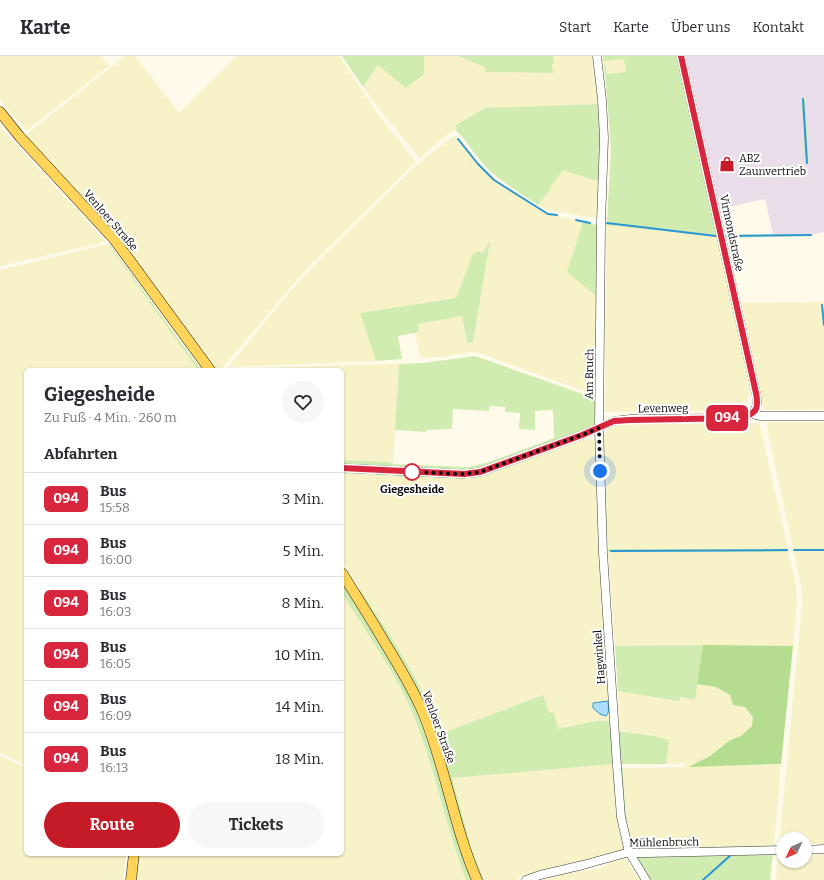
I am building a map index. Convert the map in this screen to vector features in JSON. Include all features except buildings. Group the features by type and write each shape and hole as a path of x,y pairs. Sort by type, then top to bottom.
{"main road":[{"name":"Venloer Straße","path":"0,112 20,137 114,239 209,368"},
{"name":"Venloer Straße","path":"344,576 398,663 424,715 465,849 477,880"},
{"path":"131,880 134,856"}],"street":[{"name":"Am Bruch","path":"597,56 602,100 604,145 601,222 599,428"},
{"name":"Virmondstraße","path":"681,56 758,403 752,414"},
{"name":"Levenweg","path":"599,428 614,421 630,420 741,418 752,414 761,416 824,416"},
{"path":"344,468 464,474 480,472 599,428"},
{"name":"Hagwinkel","path":"599,428 603,553 621,817 629,852 646,880"},
{"path":"812,850 824,849"},
{"name":"Mühlenbruch","path":"526,880 629,852 647,853 776,850"}],"shaded area":[{"path":"0,56 101,56 109,66 27,130 0,99"},
{"path":"125,56 135,56 179,113 237,56 339,56 380,117 416,162 309,266 222,368 214,368 121,240 79,192 26,136"},
{"path":"424,56 458,56 485,67 485,72 552,73 552,64 554,63 553,56 593,56 598,104 485,108 456,125 457,132 453,130 420,158 383,114 363,87 378,65 424,74"},
{"path":"686,56 824,56 824,232 815,234 773,234 765,199 720,209","holes":["804,98 809,162 806,163 802,99"]},
{"path":"624,59 626,72 607,74 606,65 604,65 603,61"},
{"path":"0,127 104,240 101,243 0,266"},
{"path":"455,136 477,165 494,180 548,214 583,222 567,272 596,296 596,391 592,394 476,352 443,357 420,358 415,333 419,332 418,324 462,316 466,343 473,342 490,243 481,253 473,254 456,298 361,313 376,361 228,367 294,287 324,255 420,162"},
{"path":"563,170 600,182 598,216 595,218 553,211 538,205 552,187 550,186"},
{"path":"606,225 717,237 751,394 748,395 748,400 744,407 737,410 605,412"},
{"path":"108,244 197,368 24,368 24,764 0,753 0,270"},
{"path":"824,302 824,409 764,410 741,303"},
{"path":"399,364 393,464 388,462 344,460 344,368 262,368"},
{"path":"767,422 824,422 824,844 812,844 812,832 780,832 802,606 801,585 768,433"},
{"path":"759,423 788,549 608,549 602,441 605,433 609,429 623,424"},
{"path":"586,439 592,439 596,444 597,511 610,721 595,721 558,729 554,713 549,713 542,695 440,734 426,698 414,675 344,563 344,474 385,475 393,477 480,477"},
{"path":"608,552 788,552 796,586 797,607 793,646 615,646"},
{"path":"344,595 380,653 399,686 413,715 428,757 458,860 466,880 136,880 139,856 344,856"},
{"path":"697,684 716,687 730,695 733,705 745,707 753,717 752,726 741,736 729,740 710,756 689,766 781,765 774,845 635,848 629,831 623,768 684,767 685,763 666,764 669,740 654,736 620,731 618,691 678,701 681,697 694,700"},
{"path":"0,756 24,767 24,856 126,856 123,880 0,880"},
{"path":"613,764 616,809 624,848 621,851 521,877 516,880 484,880 471,847 452,778"},
{"path":"824,854 824,880 776,880 777,868 812,868 812,855"},
{"path":"615,858 625,858 639,880 535,880 602,868"}],"green space":[{"path":"342,56 424,56 424,74 406,88 378,65 363,87"},
{"path":"458,56 553,56 553,73 485,72 485,67"},
{"path":"603,56 677,56 717,237 606,225 611,150 604,65 606,65 607,74 626,72 624,59 603,61"},
{"path":"805,98 809,163 805,163 802,99"},
{"path":"598,104 601,150 600,182 563,170 538,205 490,171 457,132 456,125 485,108"},
{"path":"583,222 597,225 596,296 567,272"},
{"path":"812,234 812,236 726,238 725,235"},
{"path":"490,242 473,342 467,343 462,316 418,324 419,332 398,336 402,359 376,361 360,313 456,298 473,254 479,251 482,253"},
{"path":"108,244 200,368 197,368"},
{"path":"475,356 591,397 596,402 596,420 593,427 494,465 467,471 344,465 344,460 468,467 489,462 554,438 553,410 535,411 535,430 519,429 520,413 505,412 505,407 490,406 489,411 453,409 452,429 426,430 426,432 395,430 399,364 423,363"},
{"path":"524,459 528,460 480,477 468,478 344,474 344,471 462,477"},
{"path":"608,549 788,549 788,552 608,552"},
{"path":"344,583 384,647 415,703 428,735 473,880 466,880 457,856 428,757 410,708 389,668 344,596"},
{"path":"360,589 414,675 432,711 439,730 435,730 359,593"},
{"path":"703,645 695,700 681,697 678,701 618,691 615,646"},
{"path":"703,645 793,646 781,764 688,767 710,756 730,740 741,736 752,726 753,717 745,707 733,705 730,695 716,687 697,684"},
{"path":"543,695 549,713 554,712 558,729 595,721 610,721 613,764 452,778 471,847 484,880 480,880 436,738 440,734"},
{"path":"618,731 654,736 669,740 666,764 620,764"},
{"path":"620,768 623,768 629,831 636,848 776,845 776,848 633,850 631,848 622,804"},
{"path":"776,852 776,855 773,855 770,880 648,880 636,857"}],"water":[{"path":"608,701 608,711 606,716 600,714 593,708 593,703"}],"waterway":[{"path":"803,99 807,163"},
{"path":"458,139 478,164 494,180 548,214 557,215"},
{"path":"576,220 590,223"},
{"path":"607,223 716,236"},
{"path":"726,236 811,235"},
{"path":"822,305 824,325"},
{"path":"611,551 787,550"},
{"path":"794,550 824,550"},
{"path":"703,880 732,854"}],"bus line":[{"name":"094","path":"344,468 464,474 480,472 582,435 614,421 741,418 752,414 758,403 681,56"}],"place":[{"name":"ABZ Zaunvertrieb","path":"727,164"},
{"name":"Giegesheide","path":"412,472"}],"route":[{"path":"412,472 464,474 480,472 599,428 600,471"}]}
